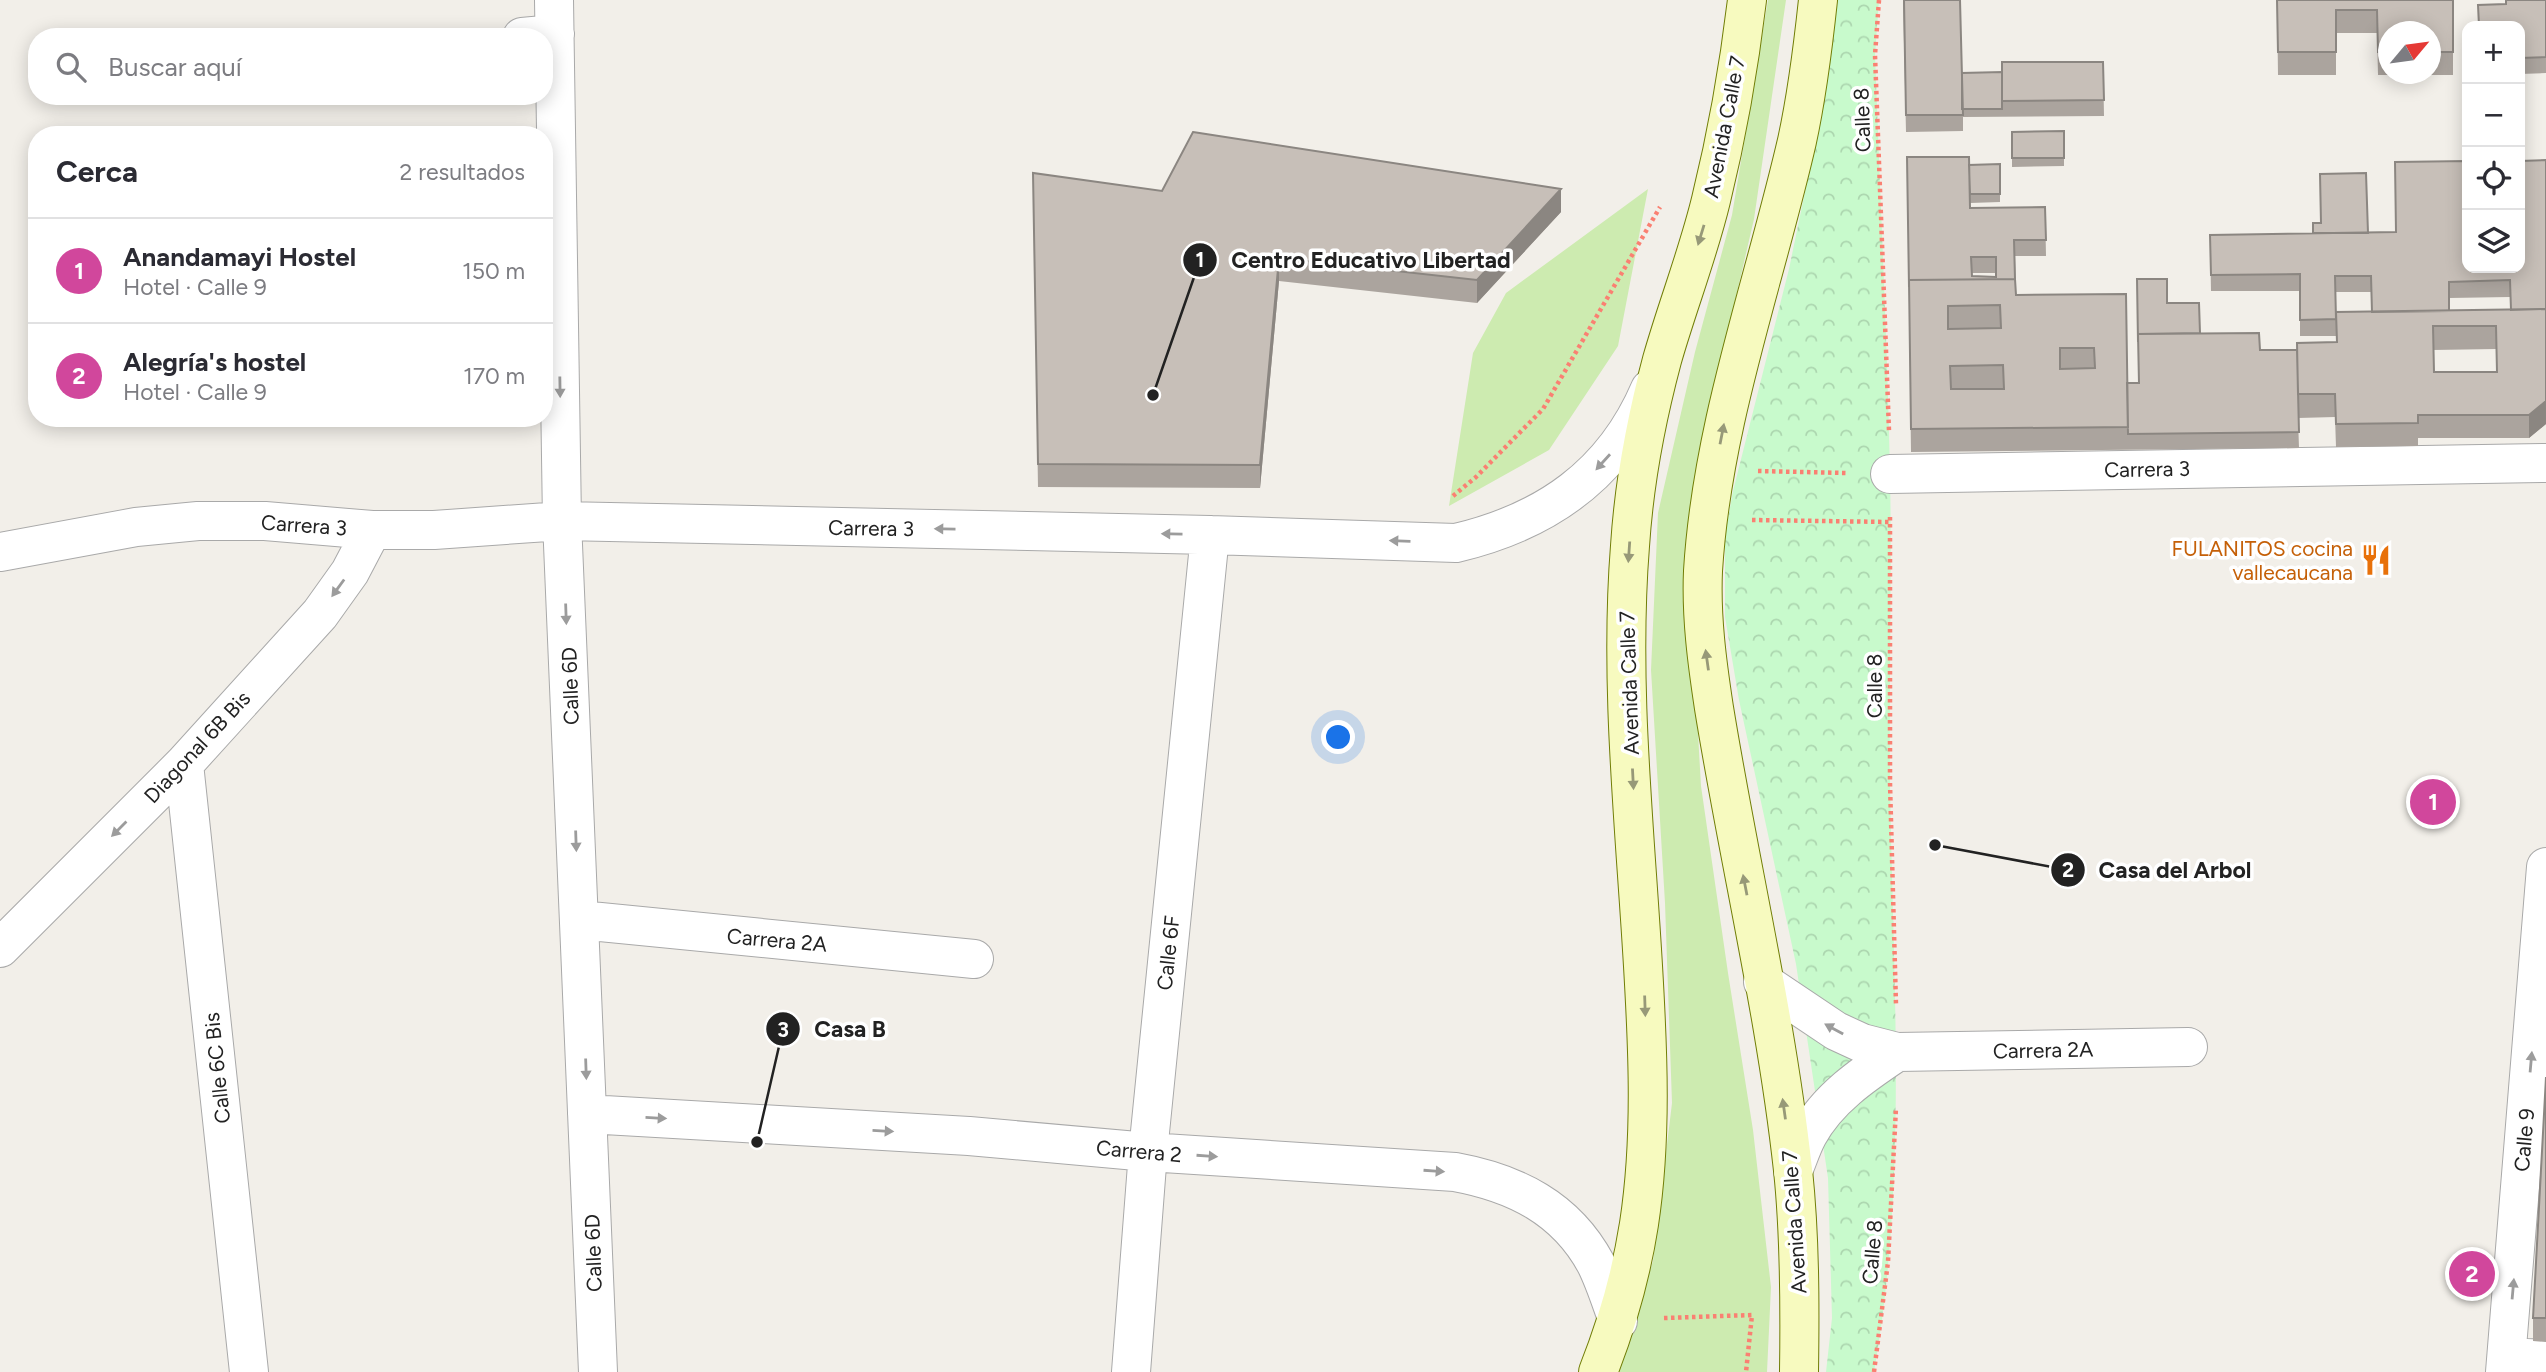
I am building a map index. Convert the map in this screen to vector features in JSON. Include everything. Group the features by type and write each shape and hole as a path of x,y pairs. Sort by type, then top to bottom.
{"street":[{"name":"Avenida Calle 7","path":"1598,1372 1618,1321 1639,1223 1645,1166 1648,1088 1645,1005 1628,701 1627,592 1636,489 1662,362 1711,200 1730,110 1747,0"},
{"name":"Avenida Calle 7","path":"1799,1372 1800,1313 1793,1171 1779,1067 1712,696 1705,648 1703,571 1715,469 1797,139 1813,50 1818,0"},
{"name":"Calle 6D","path":"547,105 548,126"},
{"name":"Calle 6D","path":"553,272 598,1372"},
{"name":"Carrera 3","path":"0,552 136,527 198,521 265,521 372,530 434,530 562,521 1455,543 1522,523 1579,486 1604,462 1625,435 1643,406 1662,362"},
{"name":"Carrera 3","path":"1890,474 2546,463"},
{"name":"Diagonal 6B Bis","path":"0,948 184,764 320,614 350,572 372,530"},
{"name":"Calle 6F","path":"1131,1372 1148,1152 1210,535"},
{"name":"Calle 6C Bis","path":"184,764 249,1372"},
{"name":"Calle 9","path":"2506,1364 2546,867"},
{"name":"Carrera 2A","path":"580,920 974,959"},
{"name":"Carrera 2A","path":"1763,982 1836,1031 1862,1043 1897,1052 2188,1047"},
{"path":"1793,1171 1809,1133 1828,1107 1863,1075 1897,1052"},
{"name":"Carrera 2","path":"587,1114 969,1136 1148,1152 1455,1172 1484,1177 1512,1186 1560,1218 1580,1240 1596,1264 1618,1321"},
{"path":"2506,1364 2546,1359"}],"path":[{"name":"Calle 8","path":"1874,1372 1888,1262 1897,1052 1890,783 1890,474 1875,55 1879,0"},
{"path":"1397,541 1476,477 1543,409 1664,201"},
{"path":"1748,470 1890,474"},
{"path":"1751,520 1890,523"},
{"path":"1659,1319 1752,1315 1746,1372"}],"green space":[{"path":"1768,0 1786,0 1754,219 1719,370 1692,628 1701,786 1753,1130 1771,1287 1767,1372 1618,1372 1653,1261 1672,1103 1665,903 1651,670 1658,513 1695,352 1732,215"},
{"path":"1838,0 1879,0 1875,55 1890,472 1890,784 1896,1079 1891,1226 1885,1299 1874,1372 1826,1372 1832,1318 1828,1178 1796,964 1739,700 1725,617 1725,535 1733,491 1789,269 1824,100"},
{"path":"1648,189 1618,346 1549,450 1449,506 1473,353 1506,293"}],"building":[{"path":"1904,0 1960,0 1963,115 1906,115"},
{"path":"2277,0 2453,0 2453,52 2441,52 2441,21 2378,21 2378,52 2377,10 2336,10 2336,52 2278,52"},
{"path":"2506,0 2546,0 2546,57 2525,58 2525,21 2479,21 2478,5 2506,4"},
{"path":"2002,62 2103,62 2104,100 2002,101"},
{"path":"2002,72 2002,109 1962,109 1962,73"},
{"path":"2064,131 2064,158 2012,158 2012,132"},
{"path":"1193,132 1561,189 1477,280 1279,258 1260,465 1038,464 1033,173 1162,191"},
{"path":"1907,157 1969,157 1970,208 2045,207 2046,240 2014,240 2015,279 1909,280 1909,287","holes":["1971,257 1996,257 1996,277 1972,276"]},
{"path":"2546,160 2546,309 2511,310 2510,280 2449,282 2449,311 2372,312 2371,276 2335,276 2336,319 2300,320 2300,274 2211,275 2210,235 2396,232 2395,162 2462,161 2462,273 2525,273 2525,161"},
{"path":"2000,164 2000,194 1970,194 1969,165"},
{"path":"2366,173 2368,233 2313,233 2313,223 2321,223 2320,174"},
{"path":"2015,279 2016,295 2126,294 2128,427 1911,429 1909,280","holes":["2000,305 2001,328 1948,329 1948,306","2060,348 2094,348 2095,368 2060,369","2003,365 2004,389 1951,389 1950,366"]},
{"path":"2137,279 2167,279 2167,303 2199,303 2200,333 2138,334 2138,342"},
{"path":"2546,309 2546,401 2529,415 2418,415 2418,423 2336,424 2335,394 2298,394 2297,343 2337,342 2336,312","holes":["2433,326 2496,326 2497,372 2434,372"]},
{"path":"2259,333 2260,350 2297,350 2299,432 2128,434 2127,383 2139,383 2138,334"},
{"path":"2546,1077 2546,1318 2533,1318"}],"place":[{"name":"Centro Educativo Libertad","path":"1153,395"},
{"name":"FULANITOS cocina vallecaucana","path":"2376,560"},
{"name":"Anandamayi Hostel","path":"2433,802"},
{"name":"Casa del Arbol","path":"1935,845"},
{"name":"Casa B","path":"757,1142"},
{"name":"Alegría's hostel","path":"2472,1274"}]}
